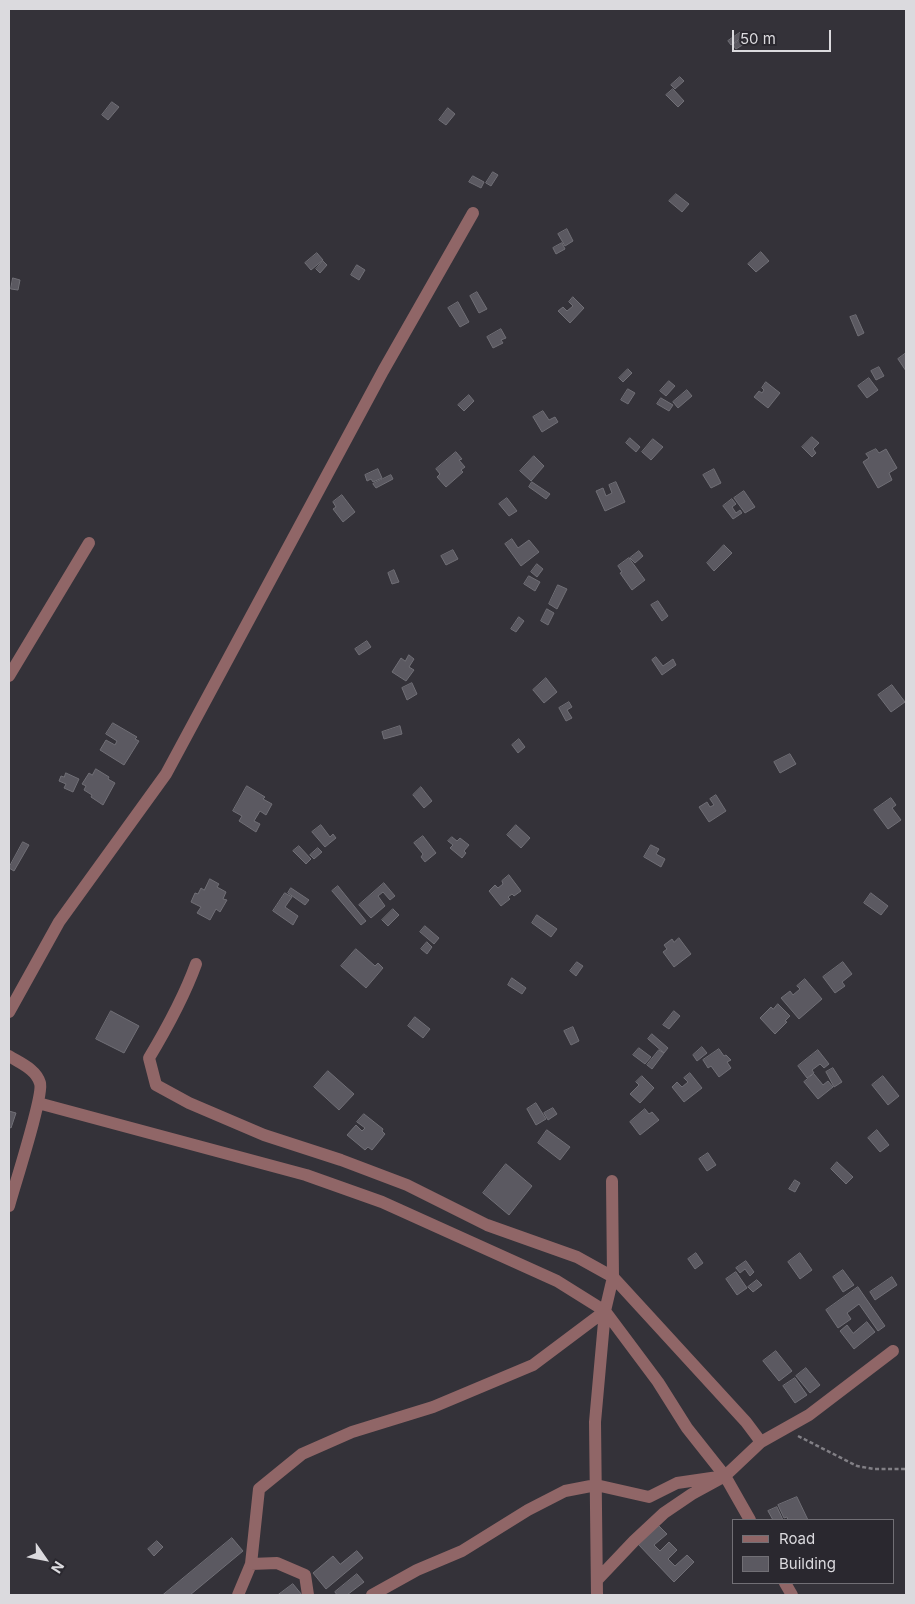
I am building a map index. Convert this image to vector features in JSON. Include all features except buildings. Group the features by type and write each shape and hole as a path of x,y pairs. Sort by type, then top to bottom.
{"street":[{"path":"9,1012 59,922 166,774 384,371 473,213"},
{"path":"9,676 89,543"},
{"path":"196,964 188,986 149,1058 156,1085 189,1103 264,1135 341,1160 407,1185 488,1225 577,1257 613,1277 746,1422 761,1442"},
{"path":"9,1056 32,1070 41,1084 38,1103 14,1171 9,1206"},
{"path":"38,1103 306,1175 382,1202 558,1281 604,1311 658,1382 687,1428 725,1476 749,1519"},
{"path":"597,1595 595,1422 604,1311 613,1277 612,1181"},
{"path":"238,1595 251,1564 259,1489 302,1454 352,1432 433,1407 533,1364 604,1311"},
{"path":"597,1580 664,1513 692,1494 725,1476 761,1442 809,1415 893,1351"},
{"path":"372,1595 417,1570 462,1551 528,1510 565,1491 596,1485 649,1497 676,1483 725,1476"},
{"path":"251,1564 277,1563 304,1575 308,1595"},
{"path":"786,1584 792,1595"}],"path":[{"path":"784,1429 857,1466 906,1469"}]}
